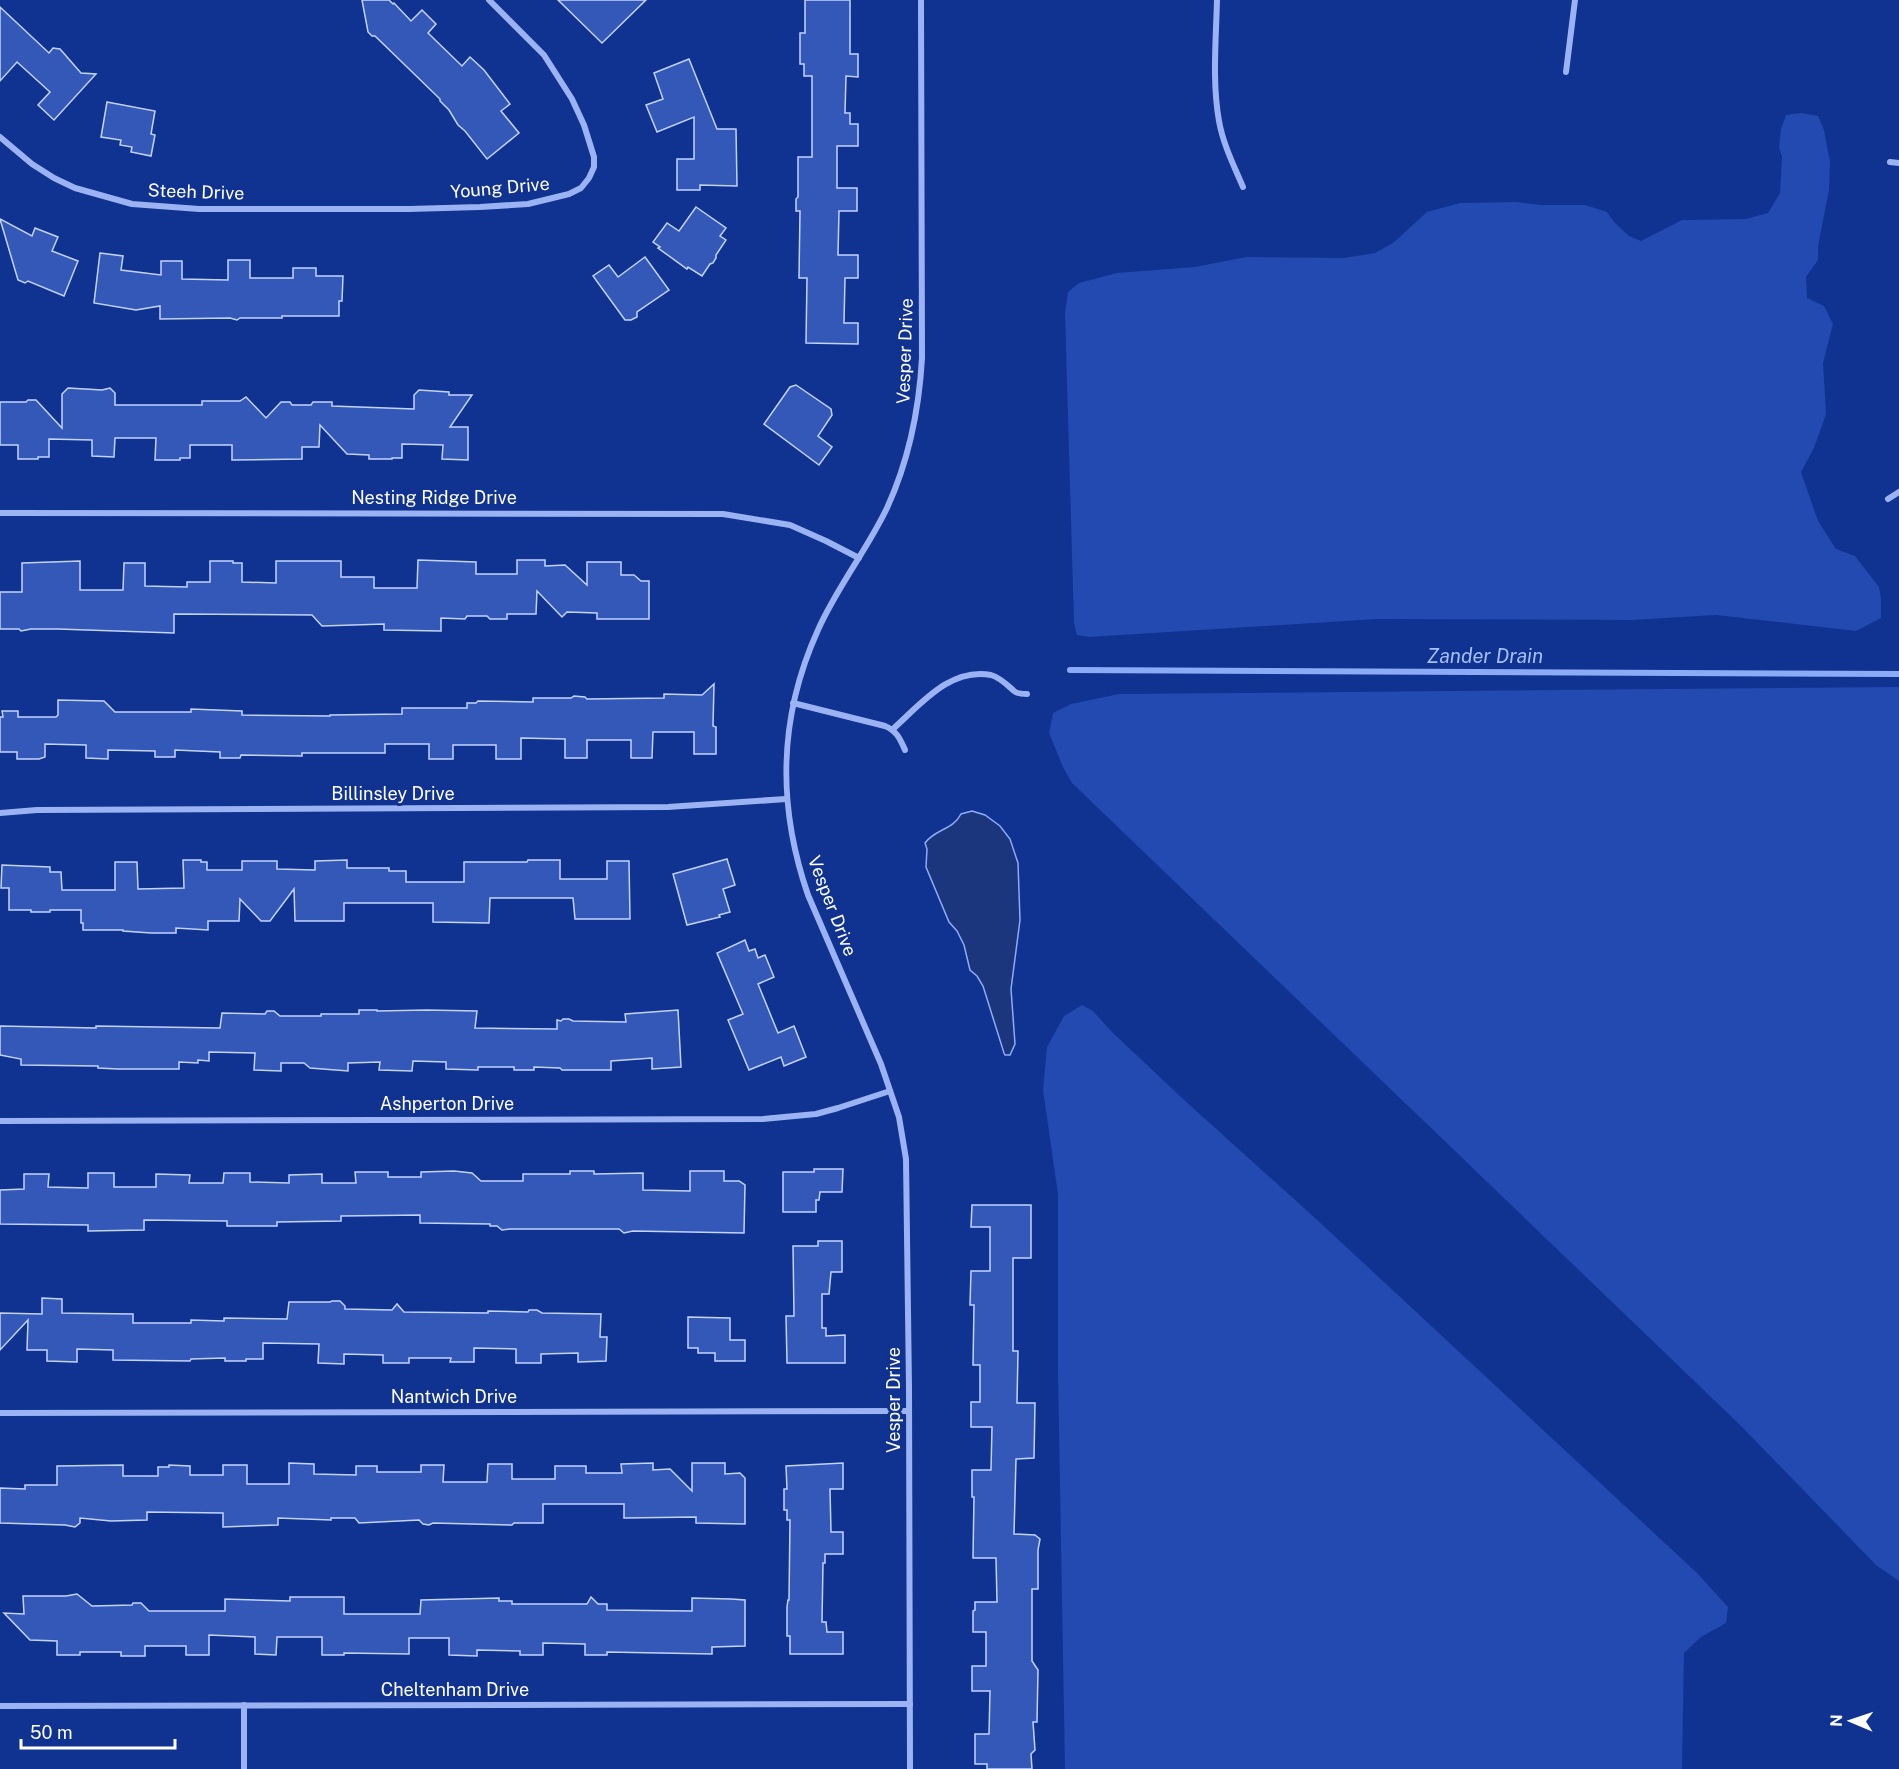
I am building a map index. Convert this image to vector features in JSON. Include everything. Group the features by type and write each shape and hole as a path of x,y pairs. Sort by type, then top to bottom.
{"street":[{"name":"Young Drive","path":"410,209 506,206 552,200 581,188 594,167 594,157 584,125 557,74 544,55 489,0"},
{"name":"Vesper Drive","path":"910,1769 907,1178 901,1128 872,1040 808,895 795,852 786,799 787,750 793,703 809,651 819,628 887,509 898,483 915,424 922,358 921,0"},
{"path":"1217,0 1216,82 1219,122 1243,187"},
{"path":"1566,72 1575,0"},
{"name":"Steeh Drive","path":"0,137 32,164 54,178 75,188 132,204 199,208 410,209"},
{"path":"1890,162 1899,163"},
{"path":"1888,499 1899,492"},
{"name":"Nesting Ridge Drive","path":"0,513 723,514 790,525 859,558"},
{"path":"893,729 944,684 971,675 992,675 1001,679 1015,693 1027,694"},
{"path":"793,703 893,729 905,750"},
{"name":"Billinsley Drive","path":"0,813 37,810 668,807 786,799"},
{"name":"Ashperton Drive","path":"0,1121 763,1119 816,1114 890,1090"},
{"name":"Nantwich Drive","path":"0,1413 909,1411"},
{"name":"Cheltenham Drive","path":"0,1706 910,1704"},
{"path":"244,1705 244,1769"}],"shaded area":[{"path":"1801,113 1818,116 1824,130 1830,162 1829,190 1818,246 1818,260 1806,277 1807,298 1824,306 1833,324 1823,363 1826,414 1814,448 1801,472 1818,521 1836,549 1855,556 1879,587 1881,618 1856,631 1716,615 1632,620 1377,619 1089,637 1077,635 1074,623 1065,313 1068,292 1079,283 1117,273 1195,267 1246,257 1344,258 1375,253 1393,243 1427,212 1460,203 1517,202 1541,205 1585,205 1607,212 1629,236 1641,241 1682,220 1746,219 1768,213 1780,193 1781,129 1786,115"},
{"path":"1899,687 1899,1581 1876,1565 1740,1425 1072,783 1049,733 1053,713 1071,704 1119,694"},
{"path":"972,811 985,815 1000,826 1010,839 1018,863 1020,920 1011,989 1015,1044 1010,1055 1004,1053 983,986 970,970 964,945 949,922 926,867 925,843 929,838 953,823 961,814"},
{"path":"1082,1005 1093,1011 1182,1098 1314,1217 1696,1572 1728,1607 1726,1623 1701,1637 1684,1653 1682,1769 1065,1769 1058,1372 1058,1194 1043,1090 1047,1047 1064,1016"}],"building":[{"path":"362,0 389,0 411,21 422,10 436,24 428,33 462,66 470,57 484,70 510,104 501,111 519,133 487,159 458,125 440,99 375,36 368,32"},
{"path":"558,0 646,0 602,43"},
{"path":"805,0 850,0 850,54 858,54 858,77 846,76 845,113 850,113 850,124 858,124 858,146 837,146 837,188 857,188 857,211 839,211 838,255 858,255 858,278 845,278 844,323 858,323 858,344 806,343 807,278 799,278 800,211 796,211 798,157 812,157 812,76 804,76 804,64 800,64 800,33 805,33"},
{"path":"0,7 49,53 53,48 60,49 81,73 96,74 54,120 38,105 50,92 17,62 0,81"},
{"path":"689,59 717,129 736,129 737,186 700,185 700,190 677,190 677,159 694,159 694,117 657,132 646,105 663,99 654,73"},
{"path":"107,102 155,111 151,134 155,135 151,156 131,152 132,147 120,145 121,140 101,137"},
{"path":"696,207 726,228 720,236 726,240 713,263 702,276 688,267 687,269 653,242 667,223 679,231"},
{"path":"0,219 32,236 35,228 58,237 52,251 78,261 64,296 28,281 25,283 18,280"},
{"path":"100,253 123,256 121,270 161,275 161,261 182,261 182,279 228,280 228,260 250,260 250,278 293,278 293,268 316,268 316,276 343,276 339,316 282,316 282,318 240,318 237,320 230,318 160,319 160,306 136,310 94,303"},
{"path":"645,257 669,290 637,312 637,317 625,320 593,276 609,265 618,277"},
{"path":"796,385 831,409 832,415 818,436 832,447 819,465 764,424 790,387"},
{"path":"68,388 102,390 110,388 115,393 115,405 202,405 202,401 240,401 246,397 266,418 281,402 290,402 292,405 311,405 313,402 332,402 332,406 414,409 414,395 419,390 449,392 449,395 472,395 450,427 468,427 468,460 442,459 443,445 402,444 402,458 392,459 369,459 369,455 347,454 320,425 319,447 302,447 302,459 232,460 232,445 190,445 190,458 155,460 156,438 115,438 114,457 92,456 92,440 49,439 49,457 38,457 38,459 18,459 18,445 0,445 0,402 36,400 62,428 62,394"},
{"path":"418,560 476,562 476,574 517,574 517,560 545,560 545,566 565,565 587,585 587,562 621,562 621,575 634,575 641,581 649,581 649,619 597,619 597,613 567,612 562,617 537,591 536,614 507,614 507,619 490,619 487,616 467,616 465,619 441,618 441,631 384,630 384,624 322,626 312,615 174,614 174,633 0,629 0,592 22,592 22,563 80,561 80,590 123,590 124,563 145,563 145,586 187,587 187,582 210,582 210,561 242,563 242,582 276,583 276,561 341,561 341,577 374,577 374,588 417,588"},
{"path":"714,684 713,726 716,727 716,754 694,754 694,732 653,732 652,758 631,758 631,740 587,740 587,758 565,758 565,739 521,738 521,759 496,759 496,745 453,745 453,759 429,759 429,744 385,744 385,753 302,753 302,756 241,755 240,758 220,758 220,752 175,750 175,757 155,757 155,751 108,750 108,759 86,758 86,745 45,744 45,757 39,759 17,759 17,752 0,752 2,711 18,711 18,717 56,717 58,700 104,701 115,712 191,712 191,709 242,711 242,715 330,716 402,714 402,708 467,708 467,703 478,701 533,702 533,698 571,698 574,696 587,699 664,698 664,694 702,695"},
{"path":"727,859 735,885 723,889 730,912 719,915 720,917 687,925 673,874"},
{"path":"183,860 207,862 207,870 242,870 242,861 277,861 277,869 315,870 315,861 347,860 347,868 389,868 389,871 406,871 406,882 464,882 464,862 527,862 528,860 560,860 560,879 607,879 607,861 629,861 630,919 575,919 573,898 490,898 489,923 433,922 433,903 344,903 344,921 295,921 294,889 270,921 261,921 240,899 239,921 208,921 208,930 176,928 176,933 151,933 83,930 81,910 31,912 31,910 9,910 9,888 1,888 2,865 50,867 50,872 61,872 62,890 115,890 115,862 137,862 138,889 184,888"},
{"path":"745,940 749,951 755,949 758,958 765,955 774,977 758,984 778,1033 794,1026 806,1057 784,1066 781,1057 749,1070 728,1020 743,1014 717,953"},
{"path":"359,1010 477,1011 475,1028 557,1029 557,1020 563,1019 626,1022 625,1014 678,1010 681,1067 652,1069 652,1058 611,1061 611,1070 562,1070 534,1067 534,1070 514,1070 514,1067 478,1067 478,1070 446,1069 446,1062 413,1061 412,1071 379,1070 380,1062 348,1063 348,1071 310,1068 304,1063 281,1063 281,1071 254,1070 255,1053 209,1052 209,1061 179,1062 179,1069 118,1069 98,1068 98,1066 21,1065 21,1059 0,1055 0,1026 220,1028 222,1013 265,1014 267,1011 274,1011 280,1016 321,1016 321,1014 359,1014"},
{"path":"814,1169 843,1169 842,1192 820,1192 819,1200 816,1200 816,1212 783,1212 783,1172 814,1172"},
{"path":"570,1171 594,1171 594,1174 643,1173 643,1190 690,1191 690,1171 724,1171 724,1181 739,1181 745,1185 744,1233 633,1231 624,1233 619,1229 502,1230 490,1224 420,1223 420,1215 341,1216 341,1221 277,1222 277,1226 227,1226 227,1221 144,1220 144,1230 88,1231 88,1225 0,1224 0,1190 24,1189 24,1174 49,1174 48,1187 88,1188 88,1173 114,1173 114,1187 156,1187 156,1174 190,1175 189,1183 223,1183 224,1173 250,1173 250,1182 289,1183 289,1175 322,1174 322,1183 356,1183 355,1172 388,1172 388,1177 421,1177 421,1172 472,1173 481,1181 523,1181 523,1174 570,1174"},
{"path":"972,1205 1031,1205 1031,1258 1013,1258 1013,1351 1018,1351 1017,1403 1035,1403 1034,1458 1016,1459 1014,1534 1035,1535 1040,1539 1038,1589 1032,1589 1032,1661 1038,1670 1037,1722 1033,1722 1035,1750 1031,1754 1032,1769 987,1769 987,1764 975,1764 975,1734 989,1734 990,1691 972,1691 972,1666 986,1666 986,1632 973,1632 973,1611 975,1602 997,1602 996,1558 973,1558 972,1470 991,1470 992,1427 971,1427 971,1402 980,1402 980,1365 973,1365 974,1305 970,1305 971,1271 990,1271 990,1227 971,1227"},
{"path":"818,1241 842,1241 842,1272 831,1272 829,1294 822,1294 822,1328 826,1328 826,1336 845,1335 845,1363 787,1363 786,1316 794,1316 793,1246 818,1246"},
{"path":"42,1298 62,1299 62,1313 133,1314 133,1323 191,1323 191,1320 224,1321 224,1318 287,1319 289,1302 332,1301 340,1301 345,1309 392,1310 397,1304 404,1312 488,1313 488,1311 528,1312 537,1310 542,1313 601,1314 600,1337 607,1337 606,1361 578,1362 578,1353 541,1354 541,1363 516,1363 516,1349 474,1348 474,1362 450,1362 451,1358 409,1358 409,1363 383,1363 383,1355 344,1354 344,1364 318,1363 319,1344 263,1343 263,1359 246,1359 246,1361 225,1361 225,1358 191,1359 190,1361 113,1360 113,1350 77,1349 77,1362 47,1361 47,1350 27,1350 28,1320 0,1350 0,1313 42,1314"},
{"path":"688,1317 730,1318 730,1340 745,1340 745,1361 715,1361 715,1353 698,1353 698,1348 688,1348"},
{"path":"289,1463 314,1464 314,1474 356,1475 356,1466 377,1466 377,1472 421,1472 421,1465 444,1465 443,1482 487,1482 488,1464 512,1464 512,1479 555,1479 555,1466 586,1466 586,1473 622,1473 621,1464 653,1463 653,1470 670,1469 692,1491 692,1463 725,1463 725,1474 740,1473 745,1478 745,1524 696,1523 696,1517 624,1518 624,1504 543,1504 543,1523 514,1523 512,1525 433,1523 429,1525 419,1520 359,1523 355,1518 331,1518 331,1520 278,1518 278,1525 223,1527 223,1513 147,1512 147,1520 111,1521 80,1518 80,1523 75,1527 0,1523 0,1488 25,1489 25,1485 57,1485 57,1466 123,1465 123,1476 158,1476 158,1467 169,1467 169,1465 190,1466 190,1475 223,1475 223,1465 247,1465 247,1484 289,1484"},
{"path":"843,1463 843,1489 830,1489 831,1532 843,1532 843,1554 825,1554 822,1622 826,1622 827,1632 843,1632 843,1654 790,1654 790,1636 787,1636 787,1607 790,1520 787,1520 787,1510 784,1510 784,1489 787,1489 786,1466"},
{"path":"77,1594 92,1606 141,1603 149,1611 225,1611 225,1599 290,1601 290,1597 344,1597 344,1614 420,1614 421,1600 499,1598 499,1601 512,1601 512,1604 587,1604 591,1597 598,1604 607,1604 607,1610 692,1611 692,1598 745,1600 745,1646 712,1647 712,1654 607,1652 607,1655 585,1655 585,1644 543,1643 543,1655 520,1655 520,1651 477,1650 477,1656 449,1655 449,1638 409,1638 409,1654 322,1655 322,1637 277,1637 276,1655 255,1654 255,1637 209,1635 209,1655 186,1655 186,1646 145,1646 145,1656 121,1656 121,1652 80,1652 80,1655 57,1655 57,1641 30,1640 4,1613 24,1614 23,1596"}],"waterway":[{"name":"Zander Drain","path":"1070,670 1899,674"}]}
